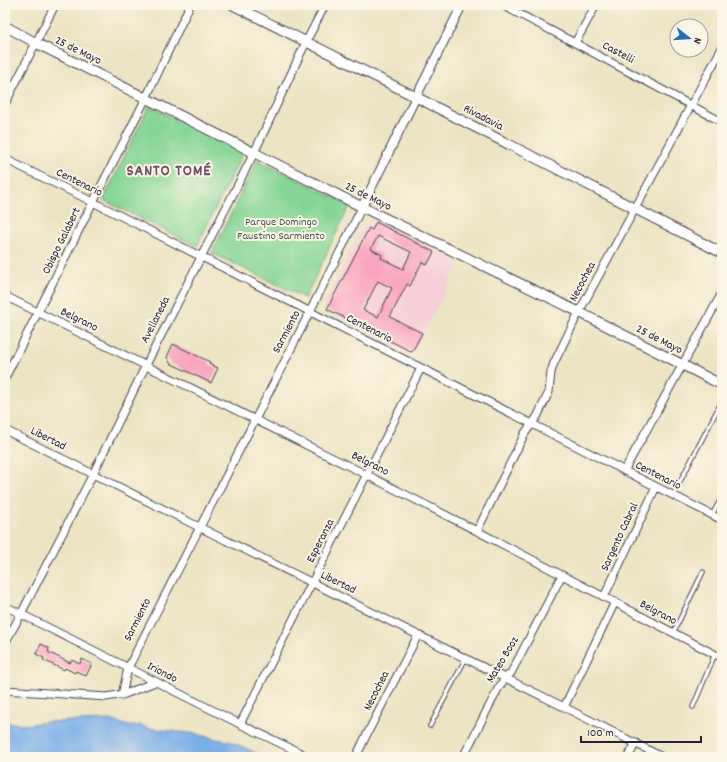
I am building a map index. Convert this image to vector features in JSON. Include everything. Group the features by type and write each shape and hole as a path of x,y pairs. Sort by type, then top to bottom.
{"main road":[{"name":"Rivadavia","path":"233,5 722,253"},
{"name":"25 de Mayo","path":"5,26 362,208 579,312 722,385"}],"street":[{"path":"5,104 55,5"},
{"name":"Obispo Galabert","path":"5,378 146,98 190,5"},
{"name":"Avellaneda","path":"5,643 92,474 200,256 254,153 325,5"},
{"name":"Sarmiento","path":"122,694 128,668 199,527 311,312 462,5"},
{"name":"Castelli","path":"502,5 722,122"},
{"path":"575,43 596,5"},
{"name":"Necochea","path":"477,531 525,433 537,417 548,392 554,363 579,312 722,48"},
{"name":"Centenario","path":"5,159 722,520"},
{"path":"624,471 722,293"},
{"name":"Belgrano","path":"5,296 367,475 719,656"},
{"name":"Esperanza","path":"240,724 422,368"},
{"name":"Libertad","path":"5,430 466,658 662,757"},
{"name":"Sargento Cabral","path":"604,597 656,487"},
{"name":"Mateo Booz","path":"463,757 498,689 505,678 511,673 562,575"},
{"path":"564,707 615,602"},
{"name":"Iriondo","path":"5,606 155,682 309,757"},
{"name":"Necochea","path":"356,757 418,635"},
{"path":"5,690 106,697 122,694 155,682"},
{"path":"628,757 636,743"}],"lane":[{"path":"673,495 722,401"},
{"path":"712,515 722,497"},
{"path":"673,633 703,572"},
{"path":"693,706 719,656"},
{"path":"430,726 466,658"}],"shaded area":[{"path":"371,217 460,262 412,354 325,309 326,301 364,223 368,225"}],"green space":[{"path":"149,106 243,152 197,246 103,200"},
{"name":"Parque Domingo Faustino Sarmiento","path":"257,160 350,205 305,298 212,253"}],"water":[{"path":"110,720 128,726 140,725 147,728 197,734 229,741 265,757 5,757 5,722 24,725 45,722"}],"building":[{"path":"376,222 434,252 427,265 422,262 410,286 407,284 390,317 422,333 412,352 327,309 369,228 372,230","holes":["378,236 411,252 403,269 381,258 382,255 371,249","378,281 392,288 378,317 363,310"]},
{"path":"173,344 210,362 209,364 218,368 211,383 170,363 167,357"},
{"path":"41,644 49,648 48,652 70,663 72,660 80,664 82,659 92,664 86,676 65,668 64,670 43,660 44,658 36,654"}],"district":[{"name":"SANTO TOMÉ","path":"169,171"}]}
